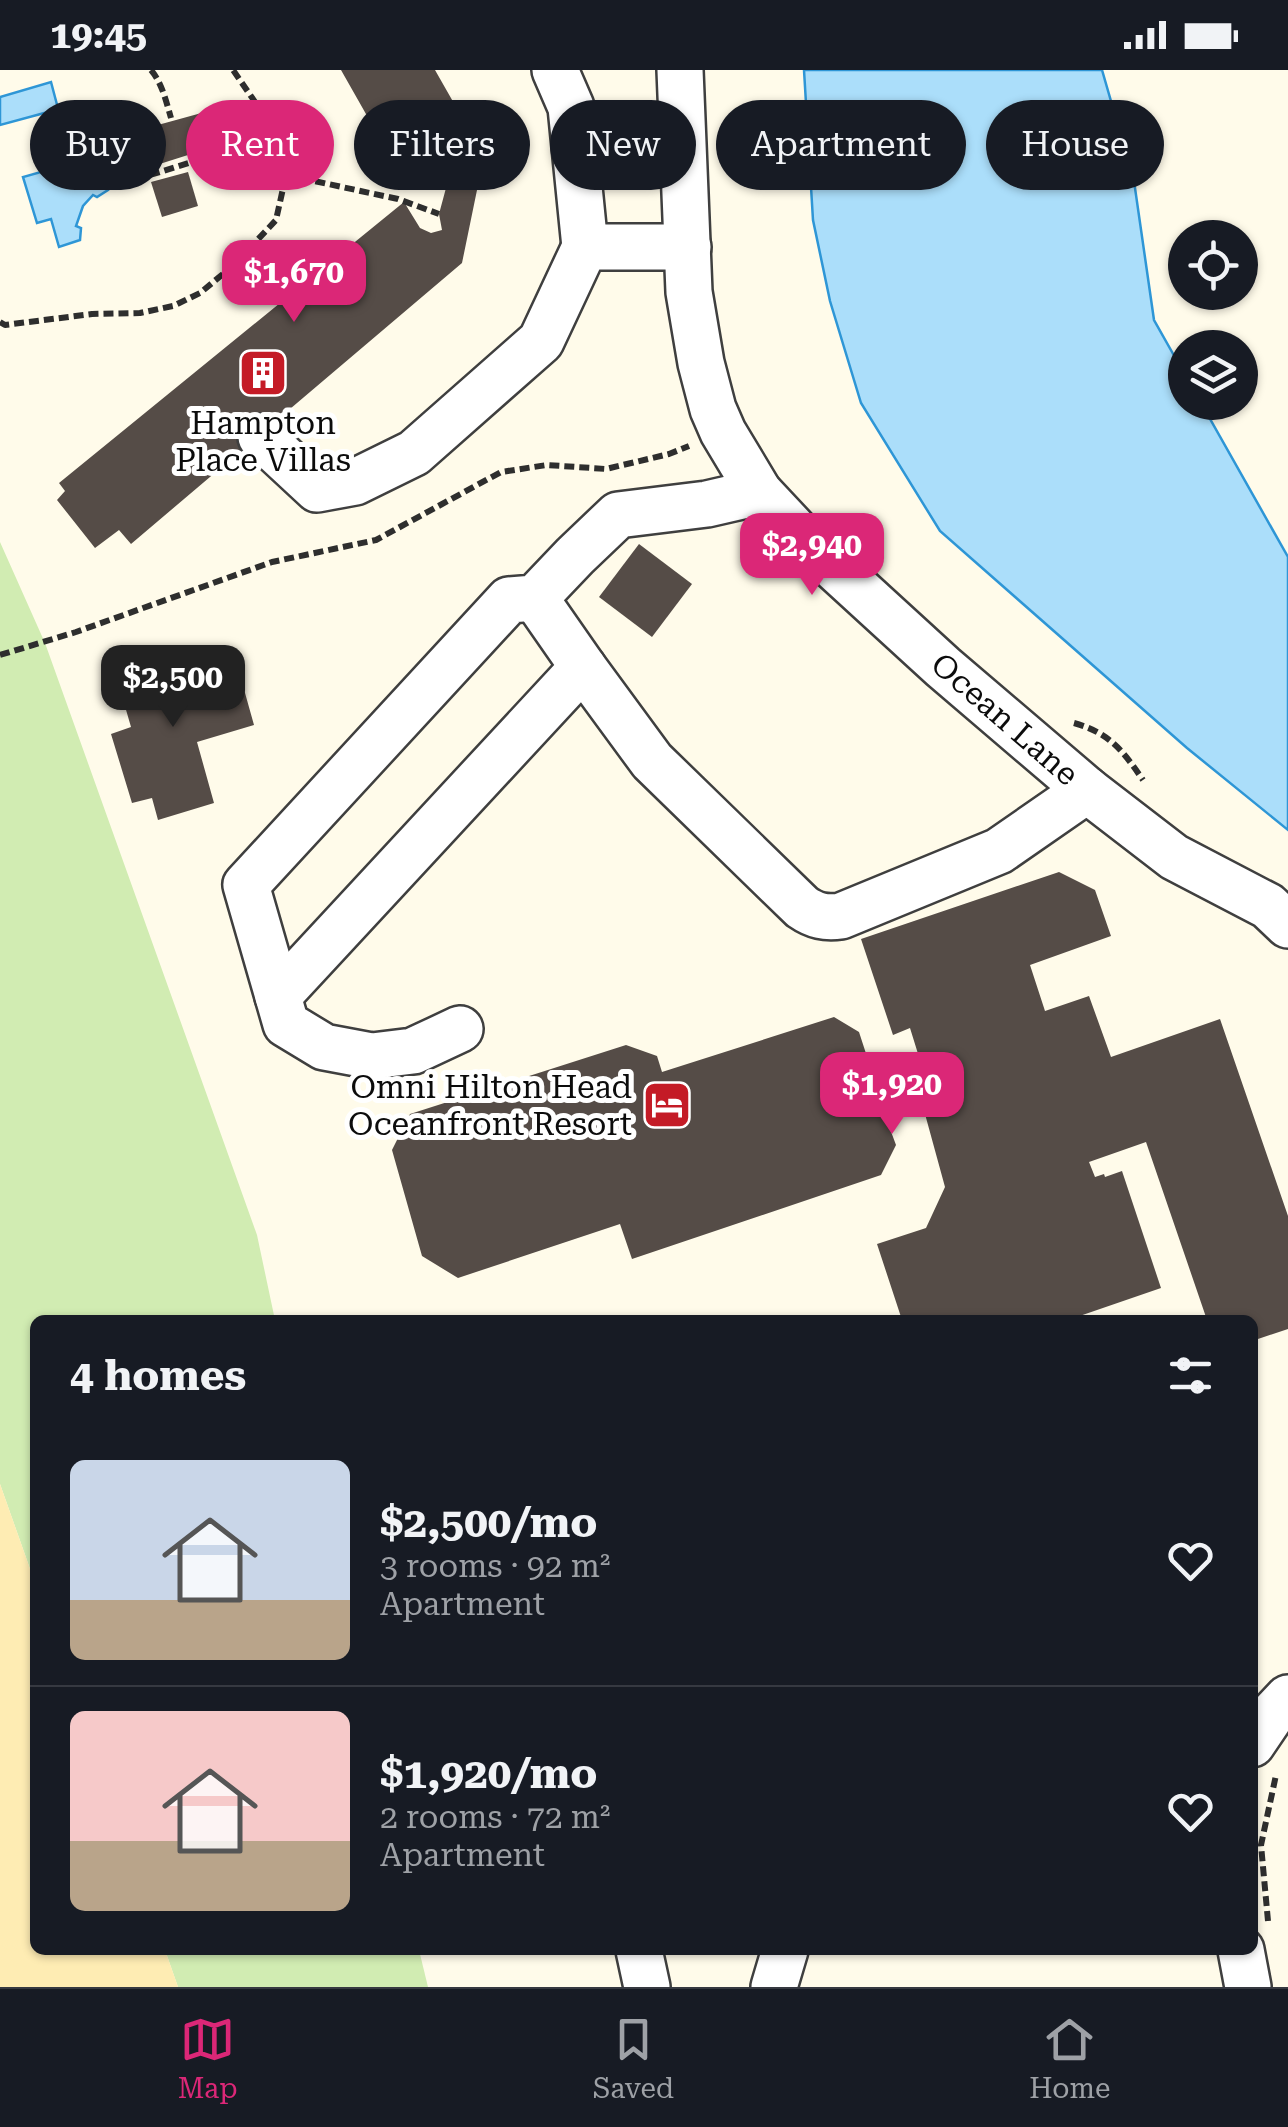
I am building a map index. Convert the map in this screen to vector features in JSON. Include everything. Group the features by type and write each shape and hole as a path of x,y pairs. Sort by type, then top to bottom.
{"street":[{"path":"261,438 316,489 355,482 414,453 541,341 585,247 572,108 556,70"},
{"name":"Ocean Lane","path":"680,70 689,292 701,363 713,410 759,492 802,538 942,667 1087,790 1174,857 1268,906 1288,925"},
{"path":"585,247 688,247"},
{"path":"460,1029 413,1051 372,1056 324,1048 286,1024 246,885 509,600 535,598 618,516 707,504 759,492"},
{"path":"535,598 652,761 802,907 815,915 841,916 999,852 1087,790"},
{"path":"278,996 583,667"},
{"path":"640,1955 647,1987"},
{"path":"774,1987 784,1955"},
{"path":"1248,1987 1253,1955"}],"path":[{"path":"150,70 164,94 171,118"},
{"path":"233,70 254,100"},
{"path":"334,185 398,199 439,214"},
{"path":"0,322 4,325 92,314 140,313 173,306 200,293 276,220 283,190"},
{"path":"0,655 171,600 272,562 376,540 501,472 548,465 606,469 669,454 723,432"},
{"path":"1063,720 1092,728 1121,748 1144,780"},
{"path":"1258,1892 1261,1845 1276,1772 1276,1730"}],"green space":[{"path":"0,542 45,643 257,1235 274,1315 30,1315 30,1569 0,1484"},
{"path":"167,1955 420,1955 428,1987 178,1987"}],"sand":[{"path":"0,1484 30,1569 30,1955 167,1955 178,1987 0,1987"}],"water":[{"path":"804,70 1102,70 1111,100 986,100 986,190 1135,190 1154,320 1168,345 1168,420 1211,420 1288,557 1288,830 1187,748 940,531 861,403 830,301 813,220 811,190 966,190 966,100 806,100"},
{"path":"51,82 56,100 30,100 30,117 0,125 0,97"},
{"path":"30,175 30,190 108,190 97,197 93,195 83,206 76,226 81,228 80,240 59,247 51,219 37,223 23,177"}],"building":[{"name":"Hampton Place Villas","path":"341,70 435,70 452,100 358,100"},
{"path":"186,117 186,156 166,162 166,123"},
{"path":"186,173 186,190 193,190 198,206 162,217 154,190 166,190 166,178"},
{"name":"Hampton Place Villas","path":"445,190 477,190 462,263 131,544 119,530 95,548 57,500 65,491 59,483 404,202 420,228 431,233 442,230 439,214"},
{"path":"639,544 692,584 652,637 599,597"},
{"path":"169,648 181,686 238,668 254,725 197,742 214,803 158,820 152,798 132,803 111,734 131,727 113,665"},
{"name":"Omni Hilton Head Oceanfront Resort","path":"1059,872 1095,890 1111,936 1030,965 1045,1011 1089,996 1111,1057 1220,1019 1288,1216 1288,1329 1258,1339 1258,1315 1205,1315 1146,1142 1089,1162 1095,1177 1122,1171 1161,1288 1083,1315 900,1315 877,1244 926,1228 945,1187 925,1114 906,1101 883,1110 896,1145 881,1175 632,1259 620,1224 458,1278 422,1256 392,1150 410,1114 626,1045 657,1056 662,1072 834,1017 859,1032 872,1072 919,1057 910,1028 893,1035 861,939"}],"place":[{"name":"Hampton Place Villas","path":"263,373"},
{"name":"Omni Hilton Head Oceanfront Resort","path":"667,1105"}]}
